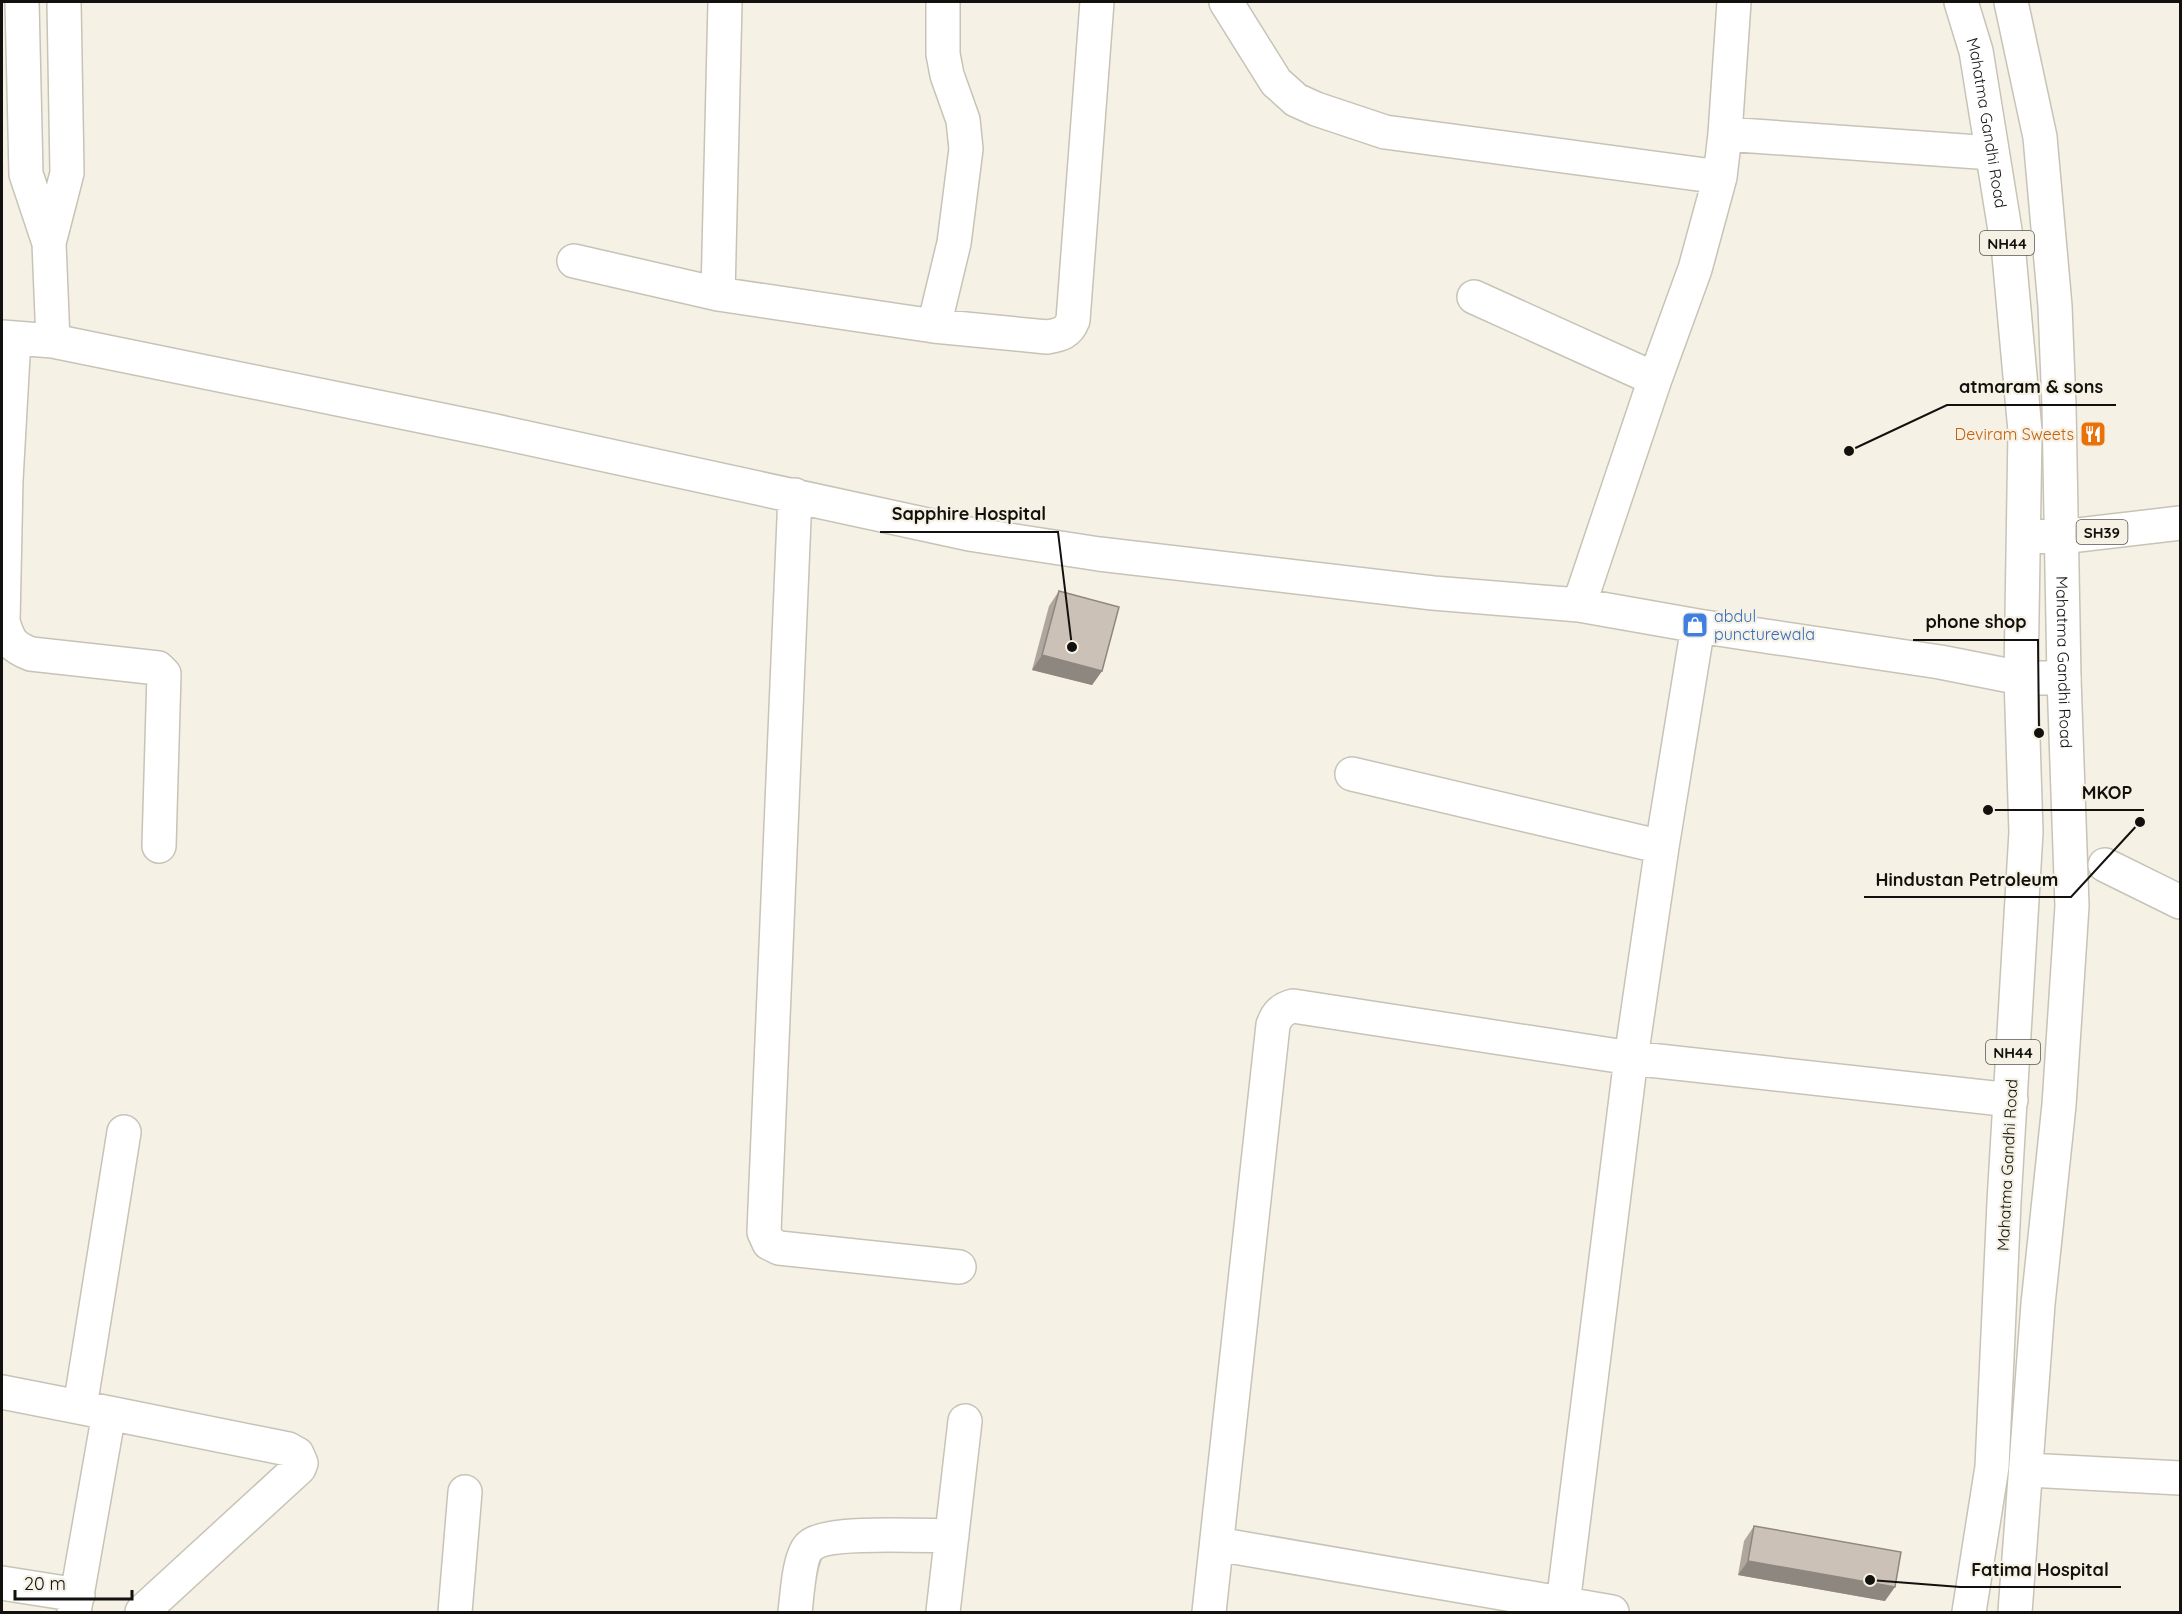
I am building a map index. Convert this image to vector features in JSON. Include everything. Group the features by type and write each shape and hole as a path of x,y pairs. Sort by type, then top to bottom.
{"main road":[{"path":"22,2 26,174 49,243 53,341"},
{"path":"49,243 67,173 64,2"},
{"path":"718,294 724,2"},
{"path":"934,326 954,243 966,149 963,120 947,75 943,54 943,2"},
{"path":"574,261 718,294 934,326 1047,337 1064,333 1071,325 1097,2"},
{"path":"1226,2 1276,82 1296,100 1316,109 1385,132 1720,177"},
{"path":"1579,605 1655,379 1695,269 1720,177 1734,2"},
{"name":"Mahatma Gandhi Road","path":"1961,2 1976,51 2009,255 2025,431 2021,678 2026,832 1992,1467 1969,1612"},
{"name":"Mahatma Gandhi Road","path":"2011,2 2040,137 2055,306 2072,906 2059,1105 2038,1305 2015,1612"},
{"path":"1725,134 1992,153"},
{"path":"1474,297 1655,379"},
{"path":"159,846 164,674 158,669 149,667 31,654 17,649 8,637 3,622 8,338 53,341 483,429 969,534 1099,554 1433,593 1579,605 1698,626 1940,662 2021,678 2064,678"},
{"path":"795,495 764,1232 770,1243 779,1248 959,1267"},
{"name":"SH39","path":"2024,536 2061,537 2181,523"},
{"path":"1563,1609 1631,1059 1698,626"},
{"path":"1352,774 1662,847"},
{"path":"2105,865 2181,902"},
{"path":"1209,1612 1272,1037 1276,1017 1284,1009 1293,1006 1631,1059 2011,1100"},
{"path":"2,1583 76,1604 124,1132"},
{"path":"2,1392 288,1449 297,1454 301,1463 299,1468 141,1612"},
{"path":"943,1612 964,1421"},
{"path":"2026,1470 2181,1478"},
{"path":"455,1612 465,1492"},
{"path":"795,1612 804,1555 810,1545 827,1538 851,1536 952,1536"},
{"path":"1217,1545 1563,1609 1612,1612"}],"building":[{"path":"1059,591 1119,607 1102,671 1042,655"},
{"path":"1754,1526 1901,1552 1895,1587 1748,1561"}],"place":[{"name":"Deviram Sweets","path":"2093,434"},
{"name":"atmaram & sons","path":"1849,451"},
{"name":"abdul puncturewala","path":"1695,625"},
{"name":"Sapphire Hospital","path":"1072,647"},
{"name":"phone shop","path":"2039,733"},
{"name":"MKOP","path":"1988,810"},
{"name":"Hindustan Petroleum","path":"2140,822"},
{"name":"Fatima Hospital","path":"1870,1580"}]}
